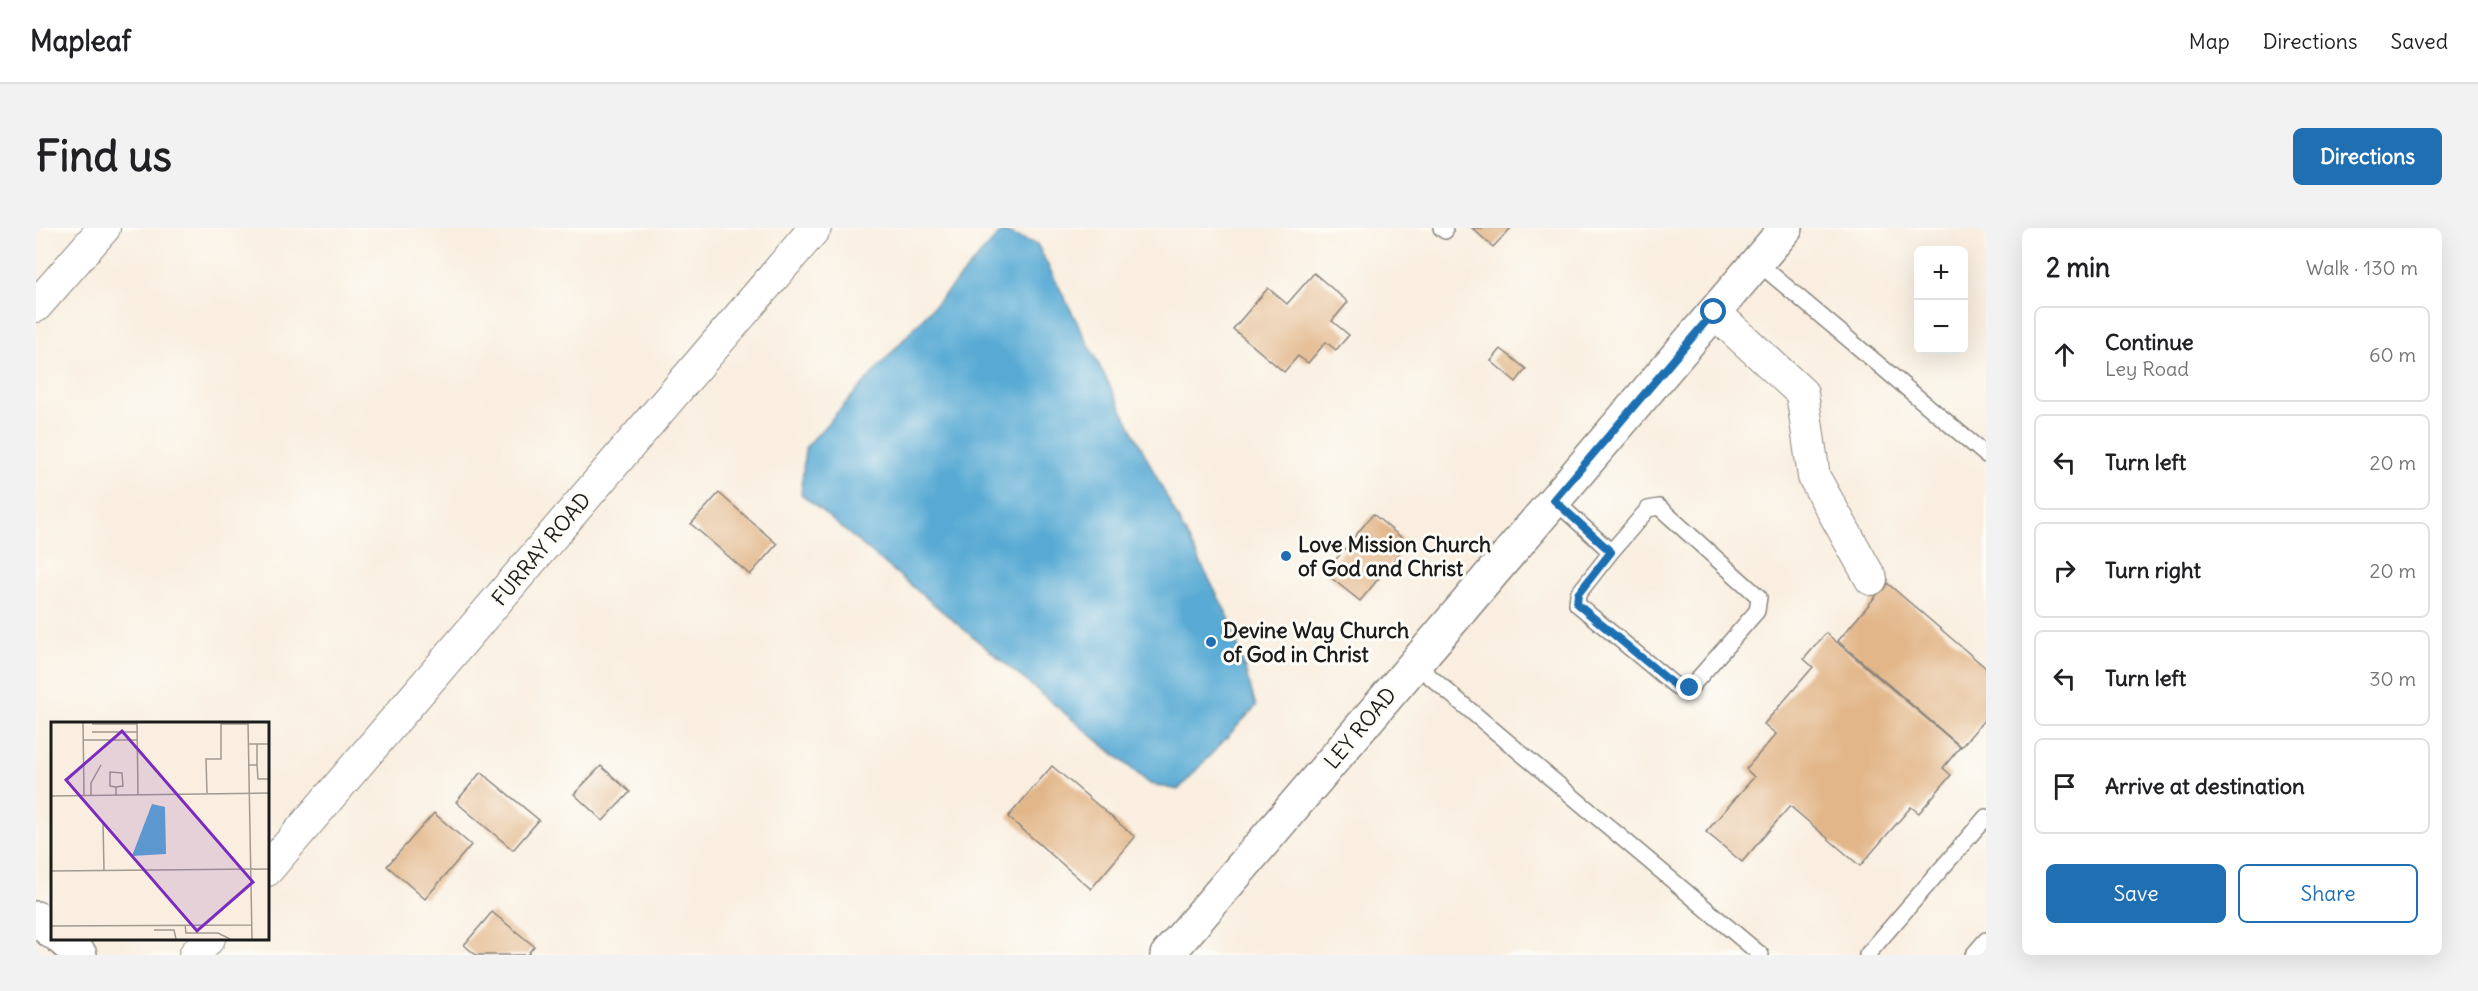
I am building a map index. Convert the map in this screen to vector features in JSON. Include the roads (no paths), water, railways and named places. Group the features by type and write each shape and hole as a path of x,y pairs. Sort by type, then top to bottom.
{"main road":[{"name":"LEY ROAD","path":"1167,955 1786,228"},
{"path":"36,918 51,931"},
{"path":"61,940 80,955"}],"street":[{"path":"36,306 104,228"},
{"name":"FURRAY ROAD","path":"268,869 815,228"},
{"path":"1714,312 1802,393 1814,477 1871,579"},
{"path":"195,955 208,940"}],"lane":[{"path":"1757,262 1986,455"},
{"path":"1554,500 1611,552"},
{"path":"1659,507 1760,597 1760,604 1757,611 1690,688 1683,690 1577,604 1578,594 1611,552 1648,509 1659,507"},
{"path":"1414,664 1761,955"},
{"path":"1867,955 1986,817"},
{"path":"1973,955 1986,940"}],"water":[{"path":"1002,231 1037,244 1230,620 1256,706 1178,790 1150,784 801,494 805,448"}],"place":[{"name":"Love Mission Church of God and Christ","path":"1286,556"},
{"name":"Devine Way Church of God in Christ","path":"1211,642"}]}
